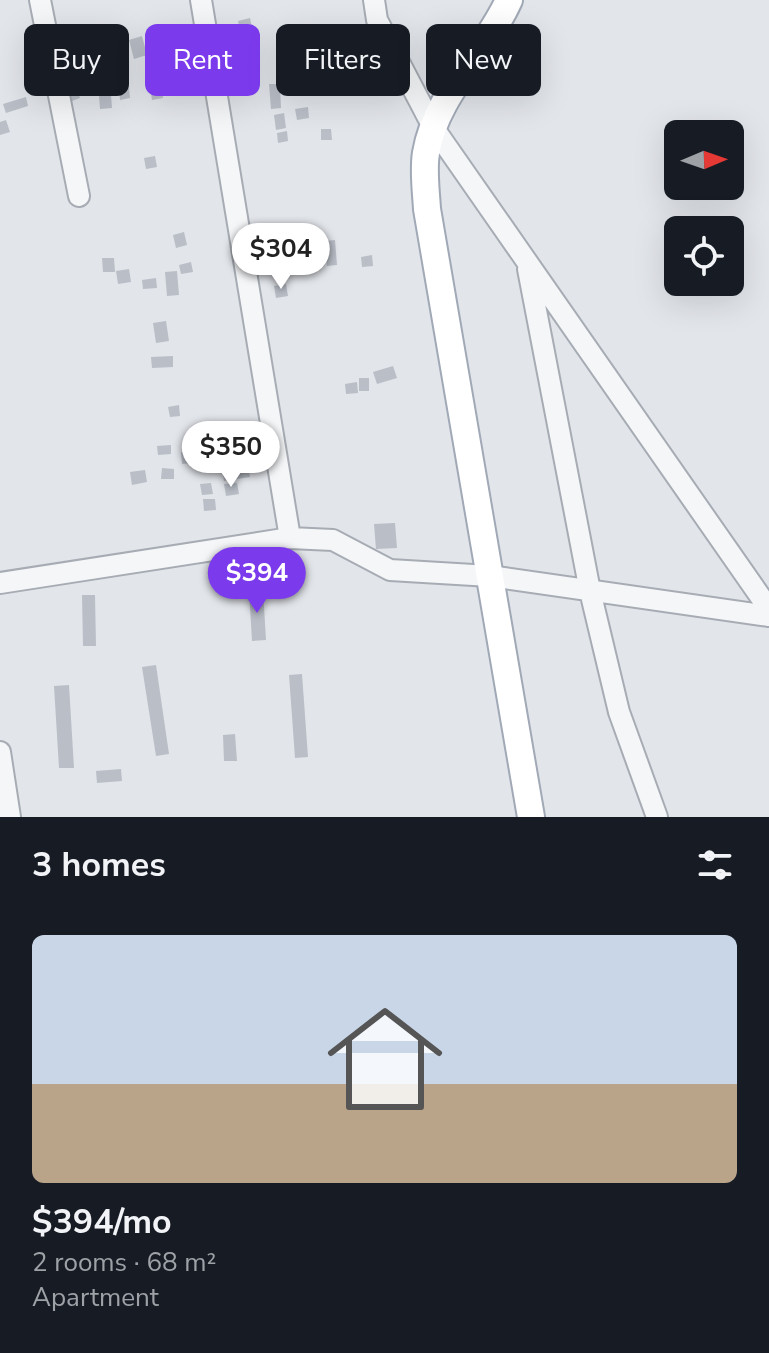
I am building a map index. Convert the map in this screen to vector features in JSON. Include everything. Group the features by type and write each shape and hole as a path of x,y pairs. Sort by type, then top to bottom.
{"main road":[{"path":"509,0 500,20 452,89 433,127 425,156 427,209 531,817"}],"street":[{"path":"40,0 79,196"},
{"path":"201,0 290,538"},
{"path":"374,0 377,20 433,127 769,609"},
{"path":"527,261 590,591 619,712 657,817"},
{"path":"0,583 290,538 333,540 390,570 490,576 769,616"},
{"path":"0,752 10,817"}],"building":[{"path":"250,18 251,24 239,24 238,21"},
{"path":"142,36 145,56 134,59 129,40"},
{"path":"269,84 276,84 276,96 280,96 281,108 271,109"},
{"path":"99,96 111,96 112,108 100,109"},
{"path":"26,97 28,106 6,113 3,104"},
{"path":"308,107 309,118 297,120 295,109"},
{"path":"284,113 286,128 276,130 274,115"},
{"path":"6,120 10,132 0,135 0,122"},
{"path":"321,129 331,129 332,140 321,140"},
{"path":"287,131 288,141 278,143 277,133"},
{"path":"155,156 157,167 146,169 144,158"},
{"path":"184,232 187,245 176,248 173,235"},
{"path":"335,240 337,265 327,266 325,241"},
{"path":"372,255 373,266 362,267 361,257"},
{"path":"299,257 301,267 288,269 287,259"},
{"path":"102,258 114,258 115,272 103,272"},
{"path":"191,262 193,272 181,274 179,265"},
{"path":"129,269 131,282 118,284 116,271"},
{"path":"177,271 179,295 167,296 165,272"},
{"path":"156,278 157,288 143,289 142,280"},
{"path":"286,284 288,296 276,298 274,286"},
{"path":"166,321 169,341 156,343 153,323"},
{"path":"173,356 173,367 152,368 151,357"},
{"path":"393,366 397,378 377,384 373,372"},
{"path":"359,378 369,378 369,391 359,391"},
{"path":"357,382 358,393 346,394 345,384"},
{"path":"179,405 180,416 170,417 168,407"},
{"path":"171,445 171,454 158,455 157,446"},
{"path":"191,451 192,463 182,464 181,452"},
{"path":"248,465 250,477 224,481 222,469"},
{"path":"162,468 174,469 174,479 161,479"},
{"path":"145,470 147,482 132,485 130,472"},
{"path":"211,483 213,494 202,495 200,484"},
{"path":"237,483 239,494 226,496 224,484"},
{"path":"203,499 215,499 216,510 204,511"},
{"path":"395,523 397,548 376,549 374,524"},
{"path":"249,590 263,590 266,640 252,641"},
{"path":"82,595 95,595 96,646 83,646"},
{"path":"156,665 169,754 156,756 142,667"},
{"path":"302,674 308,757 295,758 289,675"},
{"path":"69,685 74,768 59,768 54,686"},
{"path":"235,734 237,761 224,761 223,735"},
{"path":"121,769 122,781 97,783 96,771"}]}
